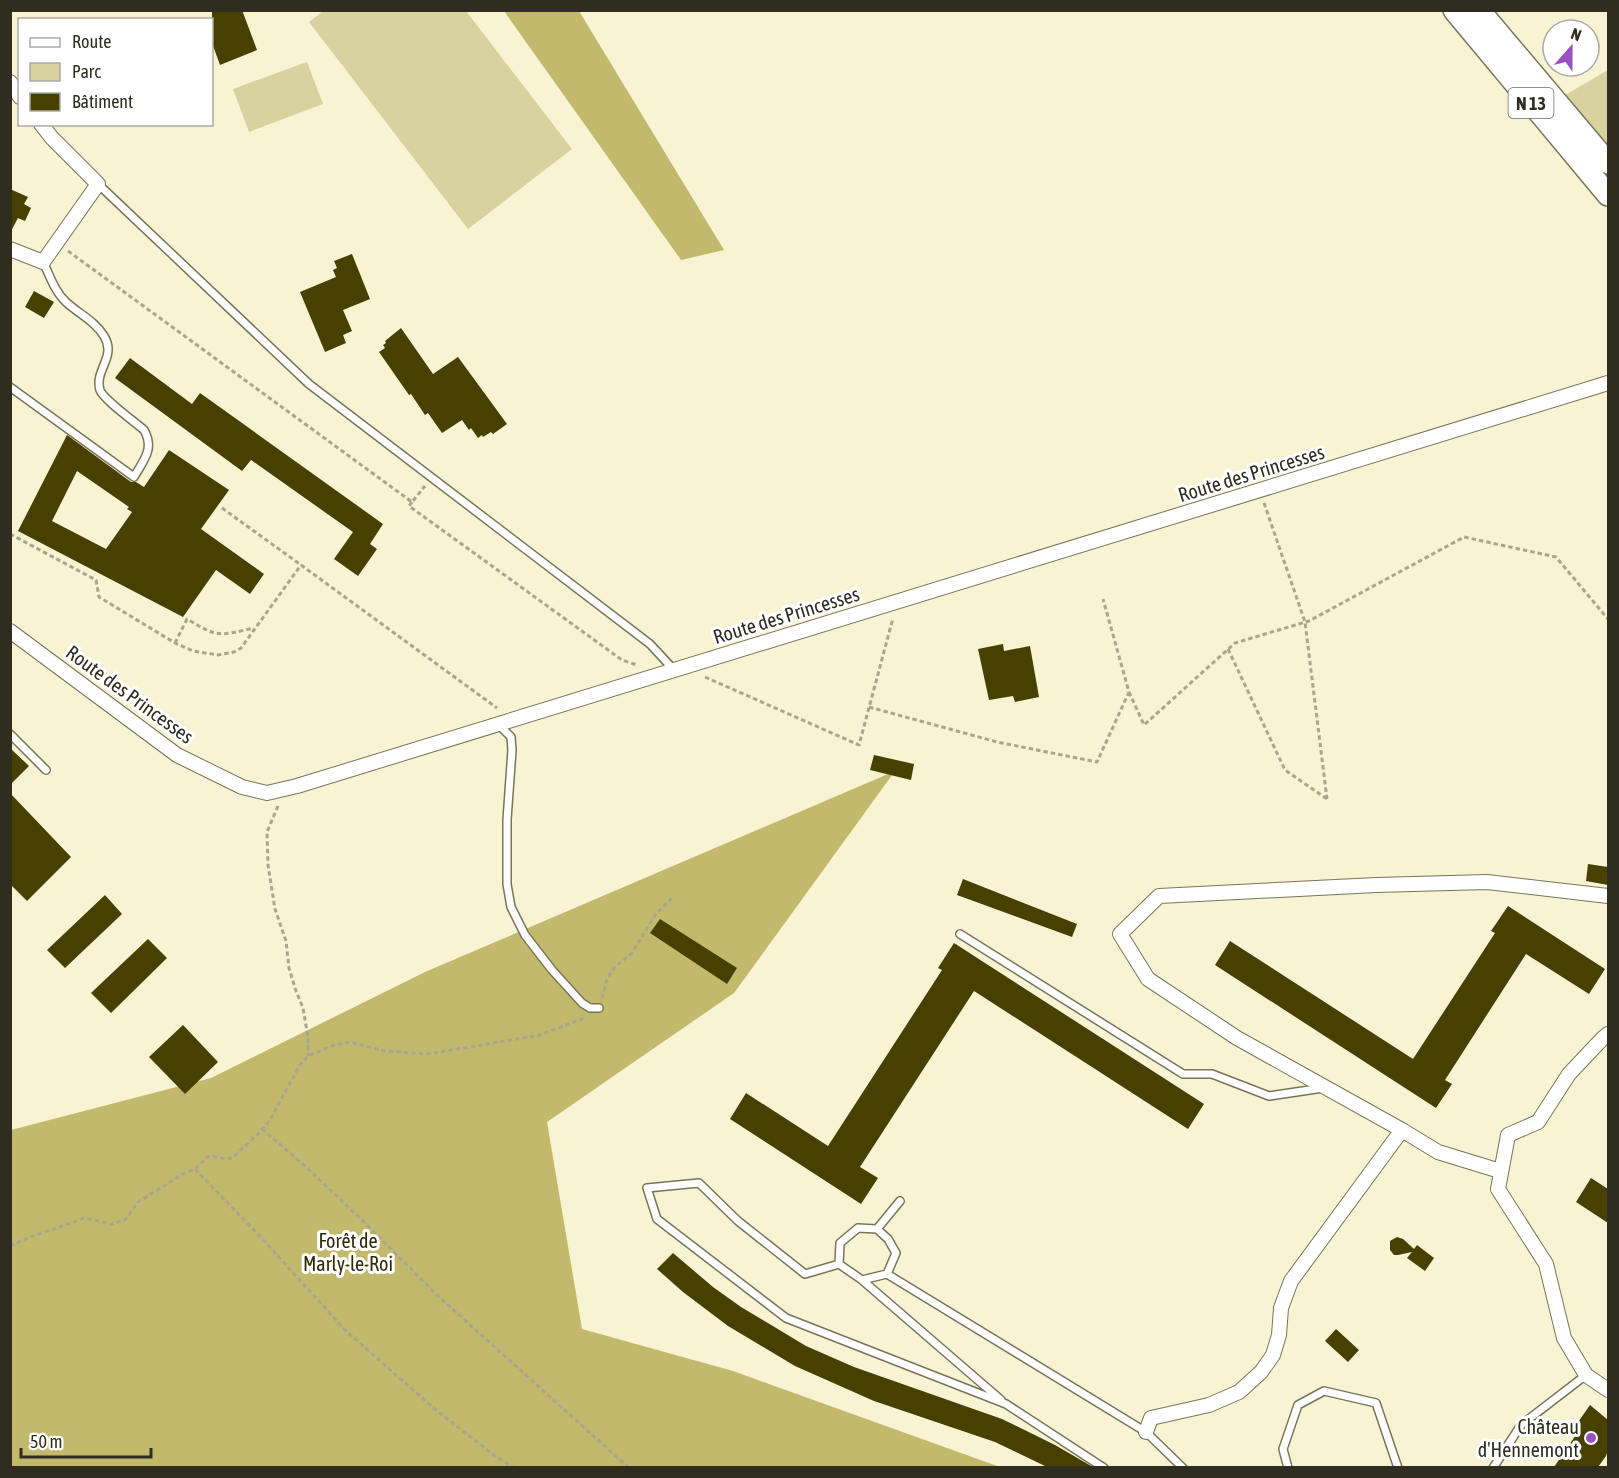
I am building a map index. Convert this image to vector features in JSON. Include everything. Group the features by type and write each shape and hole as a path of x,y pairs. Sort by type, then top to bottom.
{"main road":[{"name":"N 13","path":"1454,10 1608,195"},
{"name":"N 13","path":"1479,10 1608,164"}],"street":[{"path":"10,249 43,262 99,184 43,126"},
{"name":"Route des Princesses","path":"10,631 177,755 242,787 267,793 286,789 501,719 673,670 1608,383"},
{"path":"1500,1171 1438,1152 1237,1038 1148,979 1120,934 1159,896 1487,882 1608,896"},
{"path":"1608,1034 1569,1074 1538,1122 1508,1135 1498,1189 1546,1264 1564,1338 1586,1375 1608,1390"},
{"path":"1146,1432 1151,1418 1209,1405 1239,1392 1261,1372 1273,1355 1279,1335 1281,1308 1292,1281 1402,1130"}],"lane":[{"path":"99,184 309,384 650,644 673,670"},
{"path":"10,387 134,477 147,453 150,444 148,437 144,430 104,397 99,389 102,370 109,355 108,344 93,323 67,303 43,262"},
{"path":"501,719 511,738 512,750 507,819 507,884 511,907 525,935 552,970 582,1003 590,1008 599,1008"},
{"path":"10,735 46,771"},
{"path":"960,934 1183,1074 1212,1074 1269,1096 1326,1088"},
{"path":"839,1264 805,1274 738,1221 699,1183 647,1188 657,1219 786,1318 1006,1404"},
{"path":"877,1229 900,1201"},
{"path":"839,1264 840,1243 858,1228 877,1229 888,1239 896,1252 887,1274"},
{"path":"839,1264 862,1280 1006,1404 1104,1467"},
{"path":"862,1280 887,1274 1146,1432 1184,1467"},
{"path":"1493,1467 1521,1425 1586,1375"},
{"path":"1288,1467 1282,1449 1298,1405 1324,1391 1376,1403 1398,1467"}],"path":[{"path":"57,243 412,502"},
{"path":"431,478 409,506 622,660 673,670 859,745 897,602"},
{"path":"1228,649 1285,770 1327,799 1305,622 1260,490"},
{"path":"222,508 302,565 501,719"},
{"path":"10,534 96,580 99,597 175,643 193,651 218,655 242,648 302,565"},
{"path":"1103,599 1129,692 1144,725 1235,643 1305,622 1464,537 1556,557 1608,619"},
{"path":"175,643 187,619 211,633 224,635 255,628"},
{"path":"869,706 997,742 1097,762 1129,692"},
{"path":"286,789 267,832 268,865 275,909 286,941 289,968 303,1008 308,1037 308,1056"},
{"path":"10,1246 85,1218 111,1224 125,1220 138,1202 195,1169 211,1156 232,1158 270,1120 300,1065 308,1056 334,1045 350,1042 385,1051 427,1054 540,1035 586,1018 599,1008 607,979 614,968 632,953 655,915 673,897"},
{"path":"262,1129 363,1221 437,1295 628,1467"},
{"path":"195,1169 345,1330 436,1410 495,1456 514,1467"},
{"path":"620,1467 628,1467"}],"green space":[{"path":"323,11 466,11 572,149 468,229 309,22"},
{"path":"504,11 579,11 724,250 681,260"},
{"path":"307,62 323,104 249,132 233,89"},
{"path":"1608,70 1608,162 1555,101 1594,78 1601,78 1601,74"},
{"name":"Forêt de Marly-le-Roi","path":"895,771 734,993 547,1122 582,1329 733,1371 1000,1467 11,1468 11,1130 211,1078 425,972"}],"building":[{"path":"212,10 242,10 257,50 220,65 213,46"},
{"path":"10,189 28,197 24,204 31,208 25,221 18,218 10,233"},
{"path":"352,254 370,299 343,310 352,331 343,335 346,343 325,352 300,292 336,277 333,270 337,268 334,261"},
{"path":"34,291 54,302 44,318 25,307"},
{"path":"401,328 433,374 458,357 507,424 493,434 491,432 478,438 462,420 442,433 428,413 425,415 411,394 409,395 379,352 385,348 383,345 385,341"},
{"path":"130,358 192,404 200,393 383,524 370,544 377,549 358,576 334,559 353,532 251,460 242,471 115,378"},
{"path":"67,435 131,482 144,487 169,450 229,490 201,529 264,574 250,594 216,570 183,617 18,531","holes":["77,471 129,507 127,509 132,512 106,549 52,521"]},
{"path":"1003,644 1004,651 1030,646 1039,697 1015,702 1013,696 989,700 978,649"},
{"path":"10,748 29,766 10,785"},
{"path":"874,755 914,764 911,780 870,770"},
{"path":"10,793 71,857 27,901 10,884"},
{"path":"1588,864 1608,867 1608,885 1586,881"},
{"path":"963,879 1077,924 1072,937 957,895"},
{"path":"105,895 122,914 65,968 47,950"},
{"path":"1508,906 1605,969 1589,994 1526,954 1445,1080 1452,1084 1436,1108 1215,965 1230,941 1413,1059 1495,933 1491,931"},
{"path":"660,919 737,968 727,984 650,933"},
{"path":"148,939 167,958 111,1013 91,993"},
{"path":"954,943 1204,1104 1188,1129 974,991 860,1167 878,1178 861,1204 730,1119 746,1093 828,1146 942,970 938,968"},
{"path":"183,1025 218,1062 185,1094 149,1057"},
{"path":"1591,1178 1608,1189 1608,1223 1576,1202"},
{"path":"1397,1237 1403,1239 1414,1249 1417,1245 1434,1258 1425,1271 1407,1258 1412,1252 1394,1255 1390,1250 1390,1241"},
{"path":"673,1253 741,1307 806,1346 854,1367 1002,1419 1093,1467 1047,1467 995,1442 874,1401 795,1366 728,1326 657,1269"},
{"path":"1336,1329 1359,1350 1348,1362 1325,1341"},
{"name":"Château d'Hennemont","path":"1590,1405 1608,1420 1606,1456 1598,1467 1554,1467 1580,1429 1576,1425"}],"place":[{"name":"Château d'Hennemont","path":"1591,1438"}]}
